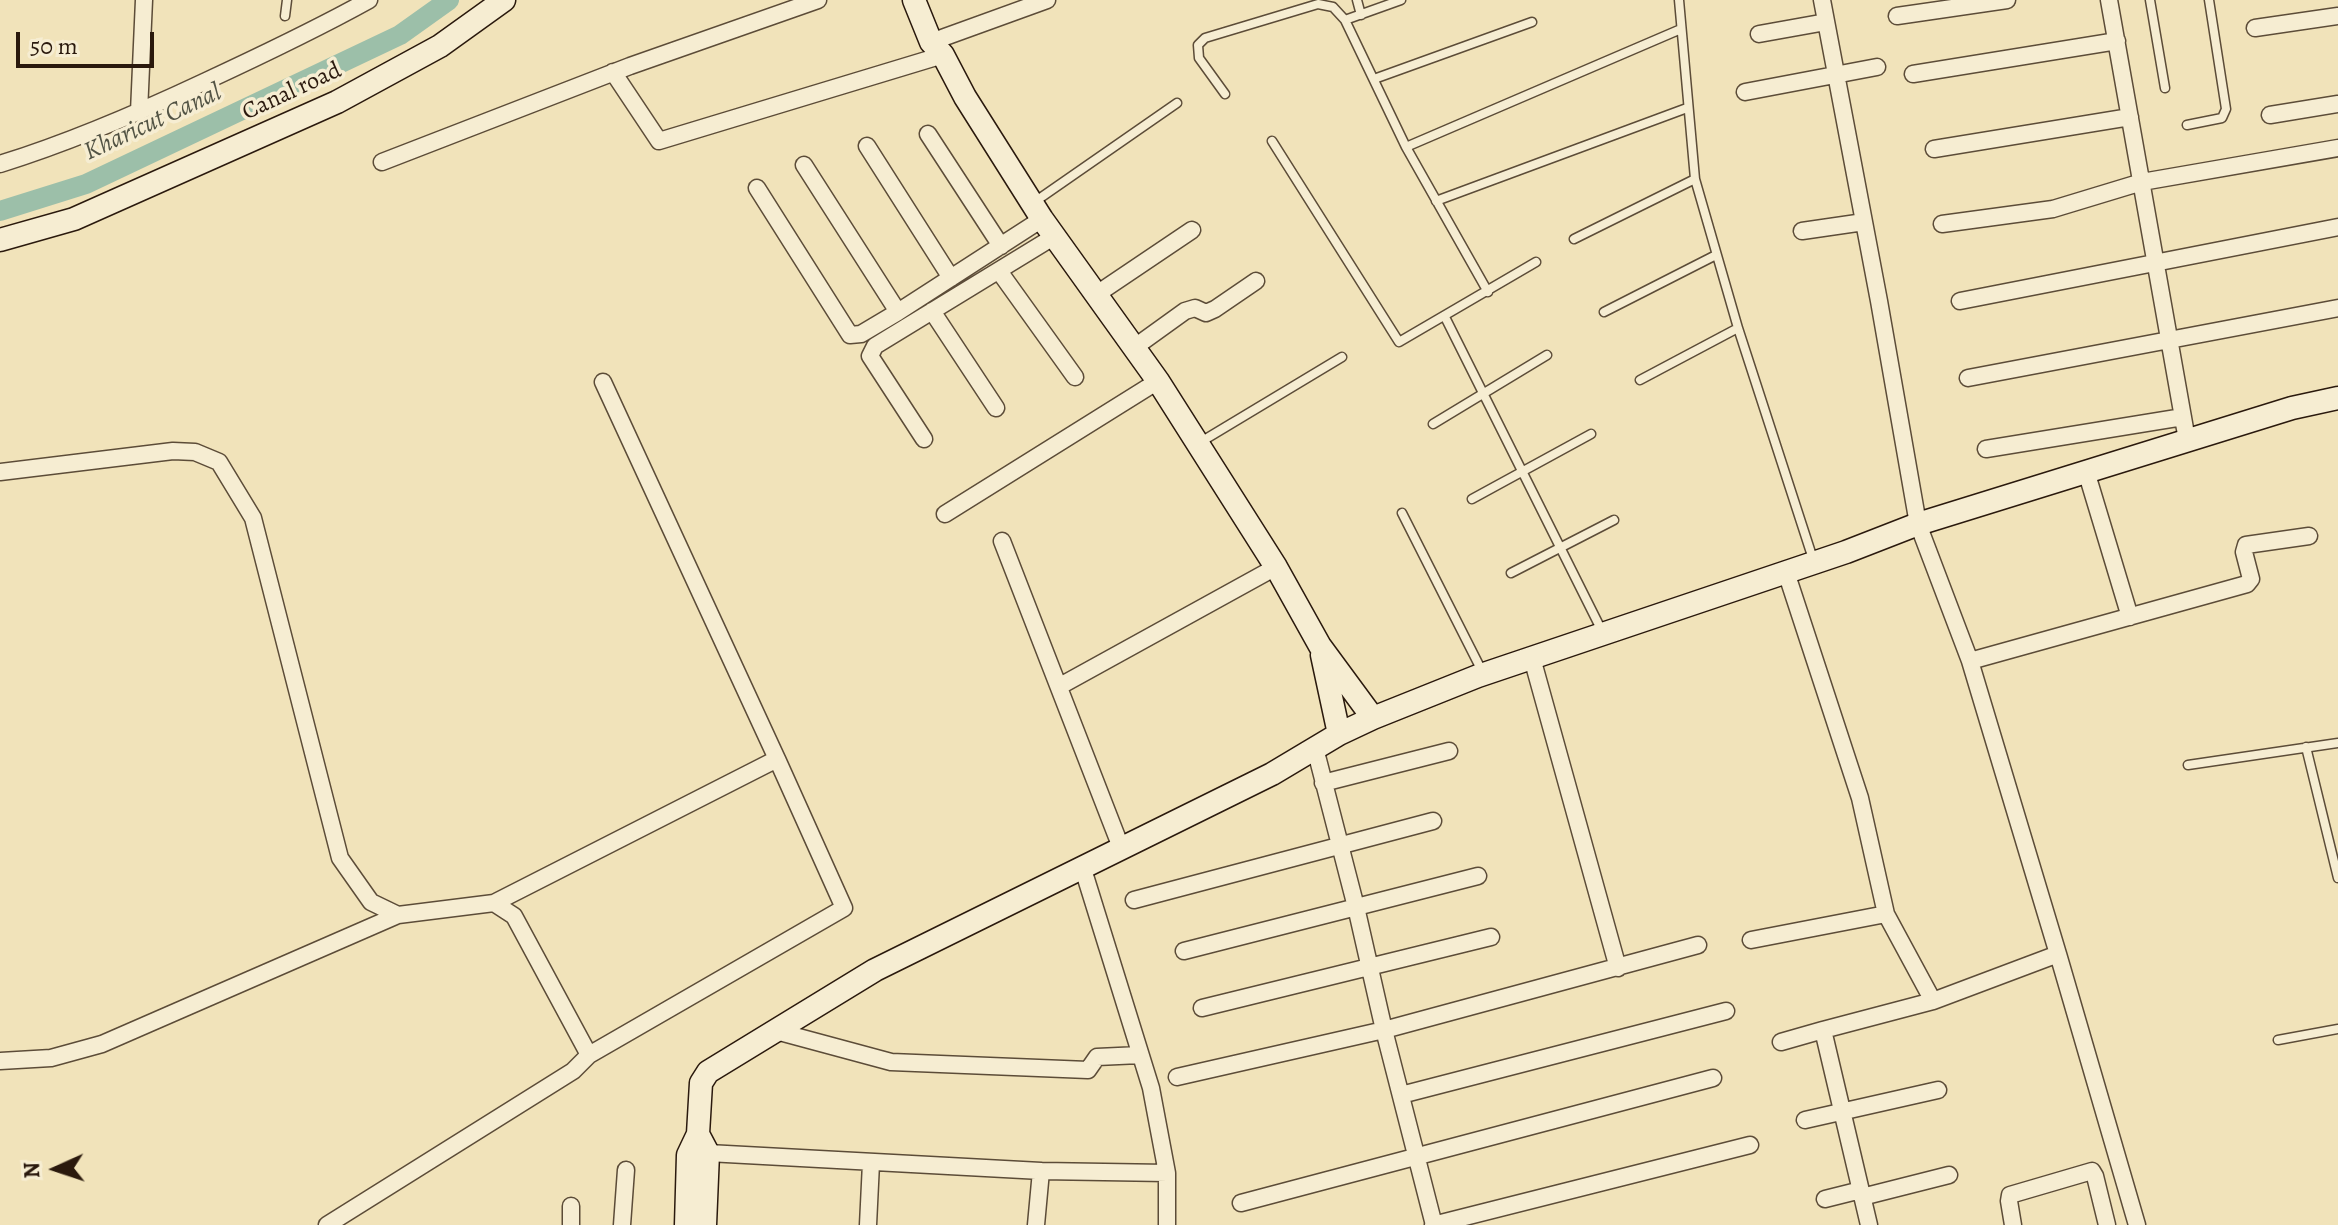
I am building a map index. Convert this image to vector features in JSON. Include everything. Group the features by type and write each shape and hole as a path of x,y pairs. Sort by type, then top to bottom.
{"street":[{"path":"139,112 144,0"},
{"name":"Canal road","path":"0,164 48,149 139,112 304,36 369,0"},
{"name":"Canal road","path":"0,240 74,219 337,102 440,46 504,0"},
{"path":"382,162 613,72 818,0"},
{"path":"914,0 965,97 1043,219 1199,443 1276,567 1320,646 1373,718"},
{"path":"613,72 659,141 937,48 1047,0"},
{"path":"1822,0 1918,524 1970,661 2136,1221 2108,1225 2092,1171 2010,1195 2013,1225"},
{"path":"1897,16 2007,0"},
{"path":"2109,0 2187,440"},
{"path":"2255,28 2338,16"},
{"path":"1759,34 1826,22"},
{"path":"1913,74 2117,41"},
{"path":"1745,92 1877,67"},
{"path":"2270,115 2338,104"},
{"path":"1934,149 2130,117"},
{"path":"928,134 1001,246"},
{"path":"867,146 951,278"},
{"path":"1942,224 2053,209 2142,182 2338,148"},
{"path":"804,165 898,312"},
{"path":"757,188 850,335 861,334 898,312 1043,219"},
{"path":"924,439 870,356 875,346 999,271 1043,219"},
{"path":"1802,231 1864,222"},
{"path":"1960,301 2338,227"},
{"path":"1097,294 1192,230"},
{"path":"999,271 1075,377"},
{"path":"1135,347 1185,311 1195,308 1206,313 1256,281"},
{"path":"1968,378 2338,308"},
{"path":"932,311 996,408"},
{"path":"945,514 1158,381"},
{"path":"327,1225 573,1071 589,1055 844,908 603,382"},
{"path":"705,1225 701,1083 708,1072 875,970 1272,774 1339,734 1484,674 1815,563 1918,524 2292,408 2338,398"},
{"path":"1986,449 2183,417"},
{"path":"0,472 173,451 195,452 219,462 253,518 340,858 371,902 398,915"},
{"path":"2086,471 2130,617"},
{"path":"1970,661 2247,584 2251,579 2244,552 2246,545 2309,536"},
{"path":"1002,541 1122,850"},
{"path":"1060,686 1276,567"},
{"path":"1786,572 1860,798 1886,914 1933,1001"},
{"path":"1320,646 1339,734"},
{"path":"1532,658 1618,968"},
{"path":"1315,748 1434,1225 1750,1145"},
{"path":"1323,783 1449,751"},
{"path":"0,1061 51,1058 102,1044 398,915 494,903 777,759"},
{"path":"1134,900 1433,821"},
{"path":"1083,869 1151,1088 1167,1173 1167,1225"},
{"path":"1184,951 1478,876"},
{"path":"494,903 514,916 589,1055"},
{"path":"1751,940 1886,914"},
{"path":"1202,1008 1491,937"},
{"path":"1177,1077 1384,1030 1698,945"},
{"path":"1781,1042 1933,1001 2058,954"},
{"path":"1401,1095 1726,1011"},
{"path":"1823,1030 1869,1225"},
{"path":"776,1031 891,1062 921,1064 1088,1070 1097,1057 1140,1055"},
{"path":"1241,1203 1713,1078"},
{"path":"1805,1120 1938,1090"},
{"path":"686,1225 688,1155 703,1144 871,1163 1167,1173"},
{"path":"868,1225 871,1163"},
{"path":"622,1225 626,1170"},
{"path":"1036,1225 1041,1171"},
{"path":"1825,1199 1949,1175"},
{"path":"571,1206 571,1225"}],"lane":[{"path":"285,16 287,0"},
{"path":"1357,0 1361,15"},
{"path":"1345,20 1401,0"},
{"path":"1679,0 1695,179 1738,328 1815,563"},
{"path":"2150,0 2165,88"},
{"path":"2187,125 2222,118 2226,109 2209,0"},
{"path":"1225,94 1199,58 1198,45 1205,38 1318,4 1333,7 1345,20 1406,147 1488,292"},
{"path":"1374,79 1532,22"},
{"path":"1406,147 1681,29"},
{"path":"1043,219 1177,103"},
{"path":"1436,201 1687,108"},
{"path":"1272,141 1399,342 1536,262"},
{"path":"1574,239 1695,179"},
{"path":"1604,312 1716,255"},
{"path":"1445,317 1603,633"},
{"path":"1640,380 1738,328"},
{"path":"1433,424 1547,355"},
{"path":"1199,443 1342,357"},
{"path":"1472,499 1591,434"},
{"path":"1402,513 1484,674"},
{"path":"1511,573 1614,520"},
{"path":"2188,765 2338,743"},
{"path":"2306,747 2338,878"},
{"path":"2278,1040 2338,1029"}],"waterway":[{"name":"Kharicut Canal","path":"0,211 86,184 400,35 449,0"}]}
